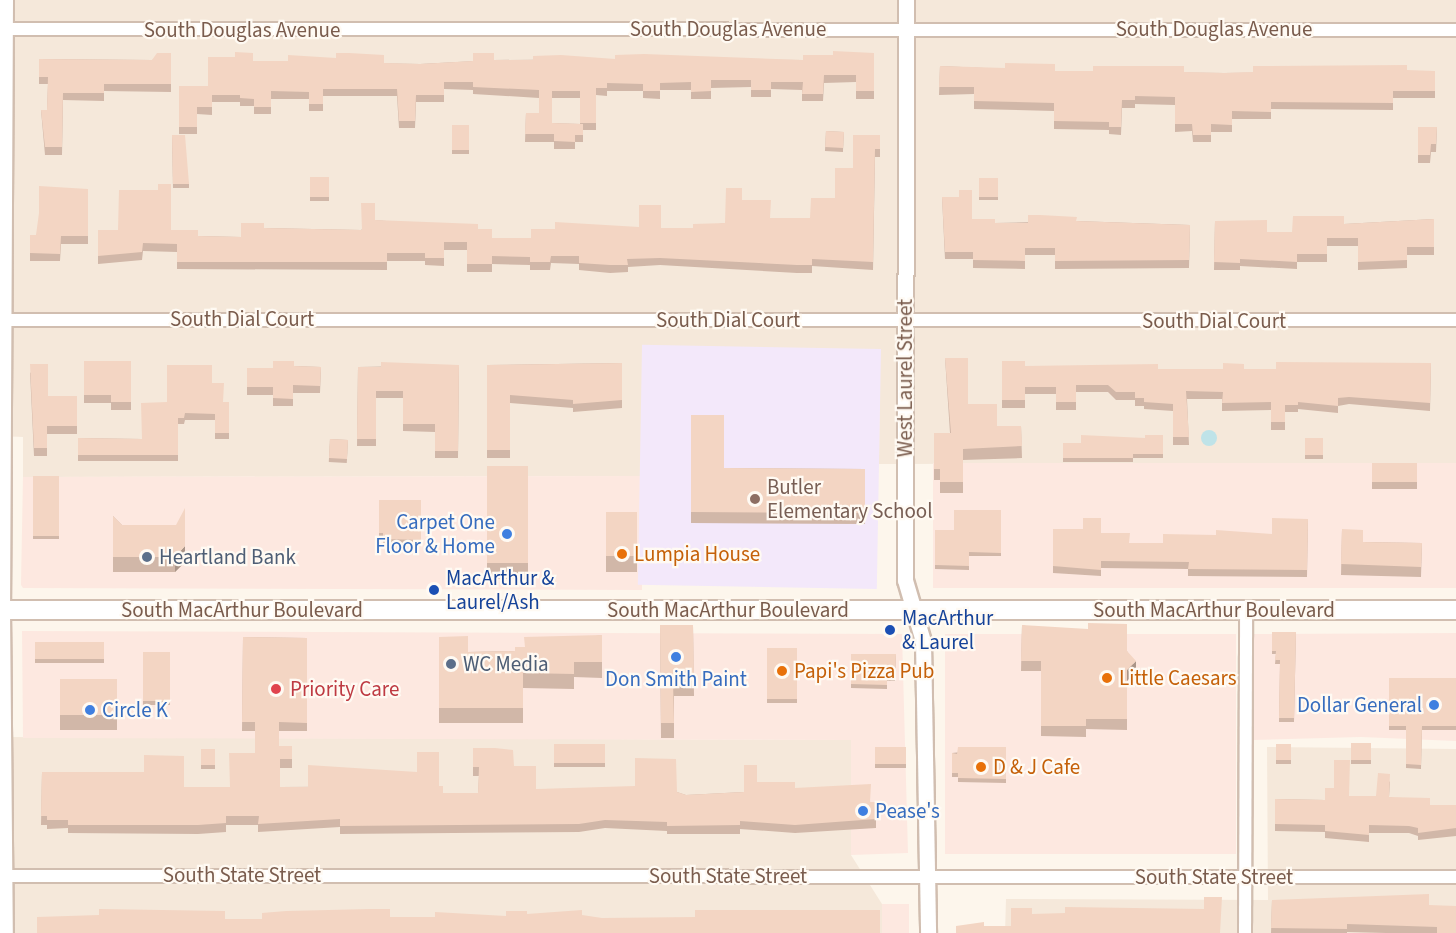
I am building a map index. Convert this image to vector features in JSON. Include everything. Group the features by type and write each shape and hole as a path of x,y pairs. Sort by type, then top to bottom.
{"main road":[{"name":"South MacArthur Boulevard","path":"1,610 1456,610"}],"street":[{"path":"5,0 3,29 1,610 2,876 5,933"},
{"name":"West Laurel Street","path":"906,0 905,580 923,641 928,933"},
{"name":"South Douglas Avenue","path":"3,29 1456,30"},
{"name":"South Dial Court","path":"2,320 1456,320"},
{"path":"1245,933 1246,610"},
{"name":"South State Street","path":"2,876 1456,877"}],"shaded area":[{"path":"0,0 1456,0 1456,463 879,464 880,349 643,352 642,476 23,477 23,437 0,436"},
{"path":"642,345 881,349 877,589 638,585"},
{"path":"933,463 1456,463 1456,588 933,588"},
{"path":"642,476 642,590 23,588 21,585 23,477"},
{"path":"22,631 902,634 908,853 851,855 851,740 23,738"},
{"path":"1456,633 1456,741 1361,737 1253,740 1252,634"},
{"path":"945,634 1236,634 1236,854 945,854"},
{"path":"0,737 851,740 851,855 882,904 883,933 0,933"},
{"path":"1267,747 1456,749 1456,933 1005,933 1006,899 1268,900"},
{"path":"882,904 909,904 909,933 882,933"}],"water":[{"path":"1206,430 1212,430 1217,438 1215,444 1206,446 1201,441 1201,435"}],"building":[{"path":"833,51 874,53 874,91 856,91 856,75 824,75 823,94 802,94 803,82 771,82 771,90 751,90 751,80 711,80 711,91 691,92 691,82 660,83 660,91 643,91 643,84 607,83 607,88 596,88 596,123 580,123 580,91 552,91 552,123 583,124 583,135 575,135 575,142 554,141 554,134 525,134 526,113 539,113 539,90 473,87 473,82 444,82 444,95 416,95 415,121 399,121 397,89 323,89 323,104 309,104 309,92 271,91 271,107 254,107 254,99 240,98 240,95 212,95 212,107 197,107 197,127 179,127 179,86 208,86 208,57 235,57 235,52 253,53 253,61 288,61 288,55 336,58 336,53 349,53 384,55 384,63 420,64 473,61 473,53 494,53 494,60 533,60 533,56 561,55 615,59 615,55 644,54 803,60 803,55 833,55"},
{"path":"157,53 171,53 171,84 104,84 104,93 63,93 62,147 45,147 41,110 47,110 48,77 39,77 39,59 152,60"},
{"path":"1005,63 1055,64 1055,71 1093,71 1093,66 1184,66 1184,72 1224,73 1253,72 1253,66 1407,65 1407,70 1435,71 1435,91 1393,91 1393,103 1271,102 1271,112 1232,111 1232,125 1211,124 1211,135 1193,135 1192,124 1175,124 1175,97 1135,96 1135,100 1122,100 1121,127 1109,127 1109,122 1054,121 1054,103 974,101 974,87 939,87 940,66 1005,68"},
{"path":"452,125 469,125 469,150 452,150"},
{"path":"1418,127 1437,127 1436,144 1431,144 1430,155 1418,155"},
{"path":"826,131 844,132 843,148 825,147"},
{"path":"172,135 185,135 189,184 173,184"},
{"path":"853,135 880,135 880,149 875,149 873,262 812,259 812,265 797,265 660,258 627,259 628,265 610,265 579,263 579,256 551,256 550,262 530,262 530,257 492,256 492,264 467,264 467,242 444,242 444,258 425,258 425,253 387,253 387,262 177,262 177,244 143,243 142,252 98,256 98,230 118,230 119,190 158,190 158,184 171,184 171,230 198,230 198,236 241,237 241,223 264,223 264,228 362,230 361,203 375,203 375,220 478,224 478,229 492,229 492,238 531,238 531,229 555,229 555,222 639,227 639,205 661,205 661,228 693,228 693,224 725,223 726,188 742,188 742,200 771,200 770,218 810,218 811,198 835,198 835,168 853,168"},
{"path":"310,177 329,177 329,197 310,197"},
{"path":"979,178 998,178 998,197 979,197"},
{"path":"39,186 88,189 88,236 61,236 60,254 30,253 30,235 36,235 39,213"},
{"path":"959,190 972,190 972,219 995,219 995,223 1028,223 1028,215 1040,215 1077,217 1076,221 1190,225 1189,260 1055,261 1055,248 1025,248 1025,261 973,260 973,252 945,252 942,197 959,197"},
{"path":"1293,216 1344,216 1344,224 1434,219 1434,247 1407,247 1407,260 1358,262 1358,238 1327,238 1327,254 1297,254 1297,262 1240,259 1240,263 1214,262 1215,221 1267,220 1267,232 1292,232"},
{"path":"945,358 968,358 968,404 997,404 997,426 1021,426 1022,446 963,449 963,482 940,482 940,469 934,469 934,433 951,433"},
{"path":"84,361 131,361 131,402 111,402 111,395 84,395"},
{"path":"273,361 294,361 294,366 321,367 320,386 293,385 293,399 273,398 273,387 247,387 247,368 273,368"},
{"path":"1002,361 1025,361 1025,366 1158,364 1158,369 1223,369 1223,363 1244,364 1244,369 1276,369 1276,362 1431,363 1430,403 1349,397 1338,398 1338,406 1298,402 1298,405 1285,405 1285,422 1271,422 1271,402 1222,403 1223,392 1186,391 1189,437 1173,437 1173,404 1144,402 1144,398 1135,398 1135,392 1116,392 1108,385 1076,385 1076,402 1056,402 1056,387 1025,387 1025,400 1002,400"},
{"path":"381,362 459,365 458,451 435,451 435,424 403,424 403,391 376,391 376,439 357,439 358,367 381,367"},
{"path":"622,363 622,400 573,404 573,400 510,395 510,450 487,450 487,365"},
{"path":"30,364 48,364 48,396 77,396 77,426 47,426 47,448 34,448"},
{"path":"167,365 212,365 212,383 224,383 223,402 229,402 229,433 215,433 215,414 185,413 184,418 178,418 178,455 78,455 78,438 142,439 141,403 167,402"},
{"path":"691,415 724,415 724,468 865,469 865,513 691,512"},
{"path":"1081,435 1145,438 1145,435 1163,435 1163,454 1133,454 1133,458 1063,458 1063,443 1081,443"},
{"path":"1305,438 1323,438 1323,455 1305,455"},
{"path":"330,439 348,440 347,459 329,458"},
{"path":"1372,463 1417,463 1417,482 1372,482"},
{"path":"487,466 528,466 528,563 487,563"},
{"path":"33,476 59,476 59,536 33,536"},
{"path":"379,500 421,500 421,540 383,539 383,533 379,533"},
{"path":"185,508 185,546 175,557 113,557 113,516 122,525 176,525"},
{"path":"954,510 1001,510 1001,553 969,552 969,566 935,565 935,530 954,530"},
{"path":"606,512 637,512 637,556 606,556"},
{"path":"1083,518 1101,518 1101,533 1130,533 1129,543 1163,543 1163,534 1216,535 1216,530 1272,534 1272,518 1308,519 1307,570 1188,569 1189,562 1101,561 1101,570 1053,566 1053,529 1083,529"},
{"path":"1342,529 1363,530 1363,542 1422,543 1421,567 1341,564"},
{"path":"1088,623 1127,624 1127,651 1136,661 1127,670 1127,719 1086,719 1086,726 1041,726 1041,661 1021,661 1022,625 1088,629"},
{"path":"660,625 693,625 694,681 673,681 674,723 661,723"},
{"path":"1272,632 1296,632 1294,718 1279,718 1280,660 1275,660 1276,651 1272,651"},
{"path":"602,635 602,662 574,662 574,674 523,673 523,708 439,708 439,637 468,636 468,652 515,651 515,647 525,647 524,637"},
{"path":"243,637 307,638 307,723 279,722 279,746 292,746 292,759 280,759 280,787 308,787 308,765 417,772 417,752 439,752 439,786 443,786 443,793 478,793 479,767 473,767 473,748 495,748 513,750 514,766 536,766 536,789 635,786 635,758 676,759 677,792 686,795 744,792 744,765 757,765 757,782 795,782 795,788 871,784 870,802 876,802 876,819 795,825 740,821 740,825 667,826 667,822 605,820 579,824 340,826 340,819 258,824 259,816 226,816 226,823 198,825 68,825 68,820 47,820 47,816 41,816 42,772 144,772 144,755 184,756 184,787 230,787 229,753 255,753 255,722 242,722"},
{"path":"35,642 104,642 104,659 35,659"},
{"path":"767,648 797,648 797,699 767,699"},
{"path":"143,652 170,652 170,701 143,701"},
{"path":"851,654 896,654 895,677 887,677 887,685 851,684"},
{"path":"1389,678 1456,678 1456,726 1422,726 1421,765 1406,764 1406,726 1389,726"},
{"path":"60,679 117,679 117,715 60,715"},
{"path":"1351,743 1371,743 1371,760 1351,760"},
{"path":"554,744 605,744 605,763 554,763"},
{"path":"1276,744 1291,744 1291,760 1276,760"},
{"path":"875,747 906,747 906,764 875,764"},
{"path":"958,747 1006,747 1006,779 958,778 958,773 952,773 952,753 957,754"},
{"path":"201,749 215,749 215,765 201,765"},
{"path":"1334,760 1350,760 1349,796 1376,796 1378,773 1390,774 1389,797 1430,798 1430,805 1456,805 1456,828 1418,833 1418,828 1409,826 1369,825 1369,835 1325,831 1325,825 1275,824 1275,799 1325,800 1325,788 1334,788"},
{"path":"1429,894 1429,905 1456,906 1456,933 1437,933 1437,927 1347,924 1347,929 1271,928 1272,900"},
{"path":"1204,897 1222,897 1220,933 956,933 956,926 984,922 984,926 1011,926 1011,908 1032,908 1032,914 1065,913 1065,907 1204,909"},
{"path":"99,909 225,911 225,919 262,919 262,913 286,911 371,909 390,909 390,917 435,917 435,912 506,916 506,911 527,911 527,914 582,910 582,915 602,918 695,917 695,910 880,910 880,933 37,933 37,917 99,915"}],"place":[{"name":"Butler Elementary School","path":"755,499"},
{"name":"Carpet One Floor & Home","path":"507,534"},
{"name":"Lumpia House","path":"622,554"},
{"name":"Heartland Bank","path":"147,557"},
{"name":"MacArthur & Laurel/Ash","path":"434,590"},
{"name":"MacArthur & Laurel","path":"890,630"},
{"name":"Don Smith Paint","path":"676,657"},
{"name":"WC Media","path":"451,664"},
{"name":"Papi's Pizza Pub","path":"782,671"},
{"name":"Little Caesars","path":"1107,678"},
{"name":"Priority Care","path":"276,689"},
{"name":"Dollar General","path":"1434,705"},
{"name":"Circle K","path":"90,710"},
{"name":"D & J Cafe","path":"981,767"},
{"name":"Pease's","path":"863,811"}]}
